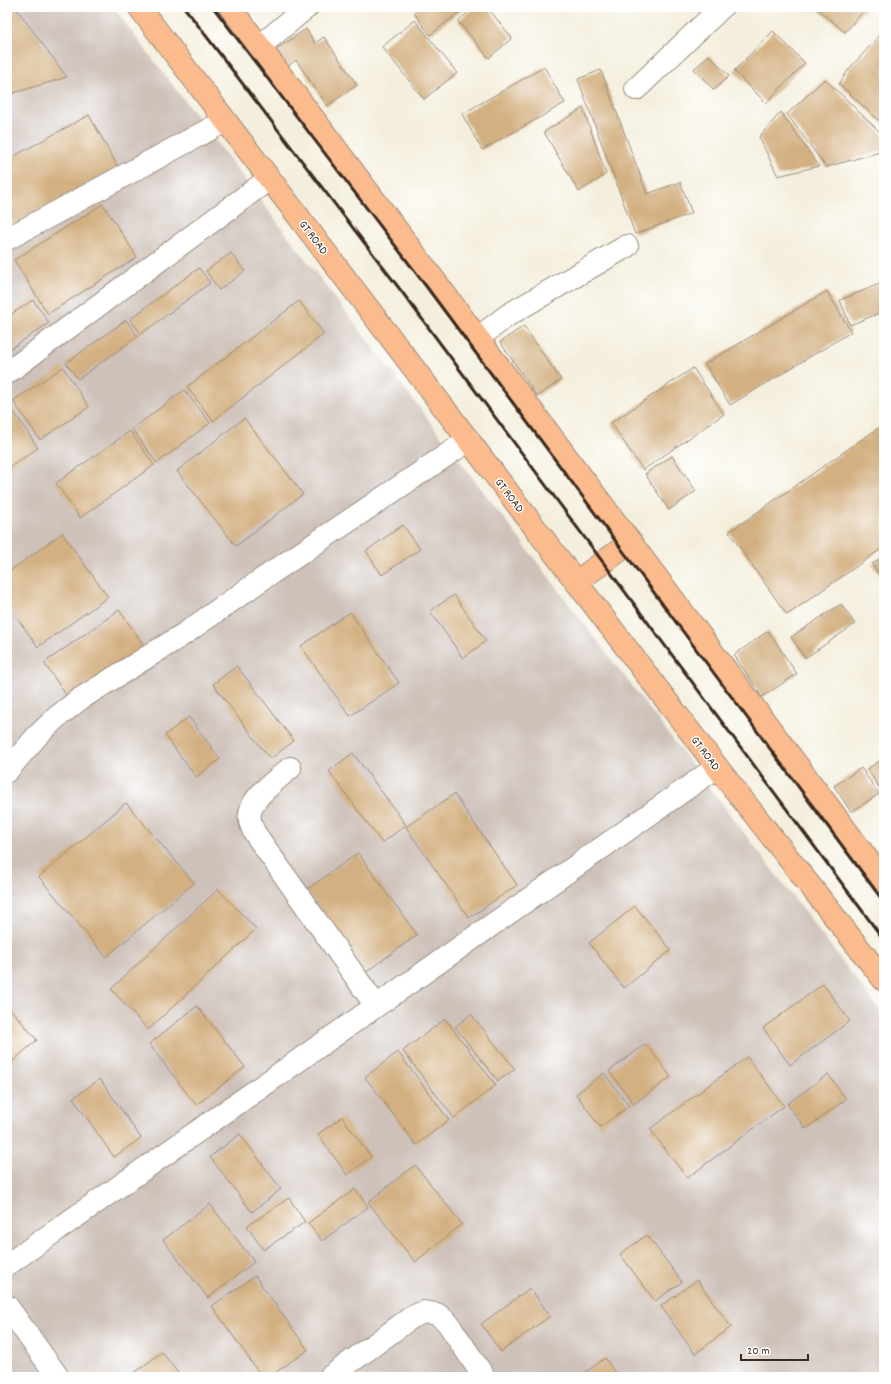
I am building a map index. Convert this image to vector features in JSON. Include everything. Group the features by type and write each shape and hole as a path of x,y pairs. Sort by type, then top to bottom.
{"highway":[{"name":"GT ROAD","path":"139,7 717,767 884,980"},
{"path":"230,7 884,881"},
{"path":"576,582 630,542"}],"street":[{"path":"260,46 307,7"},
{"path":"636,89 722,7"},
{"path":"7,239 225,121"},
{"path":"7,373 269,179"},
{"path":"478,338 508,315 627,246"},
{"path":"7,771 38,735 57,717 80,700 184,634 261,580 469,440"},
{"path":"7,1265 717,767"},
{"path":"290,768 258,797 252,805 250,819 254,832 376,1006"},
{"path":"7,1306 58,1377"},
{"path":"330,1377 412,1317 424,1312 437,1314 447,1322 484,1377"}],"shaded area":[{"path":"7,7 113,7 884,1016 884,1377 7,1377"}],"building":[{"path":"7,7 15,7 67,77 7,95"},
{"path":"422,7 466,7 430,35 414,13"},
{"path":"474,7 487,7 512,38 489,58 458,21"},
{"path":"815,7 867,7 845,32"},
{"path":"415,20 457,73 424,99 382,47"},
{"path":"306,29 315,43 324,37 357,85 327,106 296,60 287,67 275,50"},
{"path":"773,31 805,63 766,103 734,71"},
{"path":"882,33 884,42 884,125 839,84 849,69"},
{"path":"709,55 729,76 714,90 694,69"},
{"path":"544,67 565,103 482,150 462,114"},
{"path":"601,70 647,194 680,182 692,213 635,234 578,79"},
{"path":"825,79 884,136 884,151 826,167 787,114"},
{"path":"583,108 606,174 579,192 544,132"},
{"path":"781,112 819,166 778,176 759,137"},
{"path":"89,115 118,167 7,228 7,160"},
{"path":"103,204 137,257 48,314 14,260"},
{"path":"231,253 245,271 219,290 206,271"},
{"path":"199,268 210,283 141,334 130,319"},
{"path":"884,282 884,311 850,325 840,300"},
{"path":"827,291 851,332 730,405 705,364"},
{"path":"33,300 49,323 7,351 7,317"},
{"path":"299,301 324,334 213,421 187,387"},
{"path":"126,320 138,336 78,379 66,363"},
{"path":"524,326 561,380 537,396 500,342"},
{"path":"63,367 89,407 40,440 13,401"},
{"path":"693,368 724,414 643,470 611,423"},
{"path":"184,390 210,423 157,463 132,429"},
{"path":"8,403 38,448 7,469 7,404"},
{"path":"244,418 303,494 236,546 177,471"},
{"path":"884,424 884,547 787,615 729,532"},
{"path":"130,431 154,465 80,518 56,483"},
{"path":"672,456 696,491 669,510 645,474"},
{"path":"403,525 420,549 382,575 366,551"},
{"path":"62,533 108,597 38,647 7,604 7,573"},
{"path":"884,556 884,581 872,564"},
{"path":"454,595 486,641 463,658 430,611"},
{"path":"841,604 855,624 805,658 791,637"},
{"path":"119,610 147,650 71,702 44,663"},
{"path":"350,612 399,683 350,716 301,646"},
{"path":"768,631 797,674 762,697 734,655"},
{"path":"237,666 294,741 270,759 213,684"},
{"path":"189,717 220,759 196,777 165,735"},
{"path":"353,753 406,825 382,843 329,771"},
{"path":"884,758 884,790 882,791 867,769"},
{"path":"861,768 879,794 851,812 834,786"},
{"path":"454,794 517,885 469,918 406,827"},
{"path":"126,803 194,883 106,957 39,877"},
{"path":"358,853 417,935 366,972 306,890"},
{"path":"218,889 256,929 148,1030 111,989"},
{"path":"635,906 671,950 624,988 589,943"},
{"path":"823,984 850,1021 790,1065 763,1028"},
{"path":"7,1005 37,1040 7,1066"},
{"path":"197,1006 245,1067 196,1105 149,1044"},
{"path":"471,1014 515,1069 498,1081 455,1027"},
{"path":"445,1019 496,1085 454,1118 403,1051"},
{"path":"646,1044 671,1077 634,1104 609,1071"},
{"path":"398,1052 449,1120 416,1145 365,1077"},
{"path":"747,1057 784,1106 687,1178 650,1129"},
{"path":"604,1073 629,1106 600,1127 576,1094"},
{"path":"828,1074 846,1099 806,1129 787,1104"},
{"path":"100,1079 141,1138 114,1157 73,1098"},
{"path":"342,1117 371,1157 347,1175 318,1134"},
{"path":"240,1134 281,1189 252,1212 210,1157"},
{"path":"415,1165 462,1224 415,1262 368,1202"},
{"path":"355,1189 368,1207 322,1241 308,1223"},
{"path":"289,1198 305,1222 263,1250 247,1226"},
{"path":"210,1204 254,1262 208,1298 163,1240"},
{"path":"647,1235 682,1282 655,1301 620,1254"},
{"path":"255,1276 308,1350 269,1377 262,1377 212,1306"},
{"path":"697,1280 731,1327 695,1354 661,1306"},
{"path":"530,1288 550,1316 501,1352 481,1324"},
{"path":"162,1352 181,1377 129,1377"},
{"path":"605,1358 618,1377 579,1377"}],"railway":[{"path":"184,7 402,292 884,940"},
{"path":"213,7 420,278 884,902"}]}
